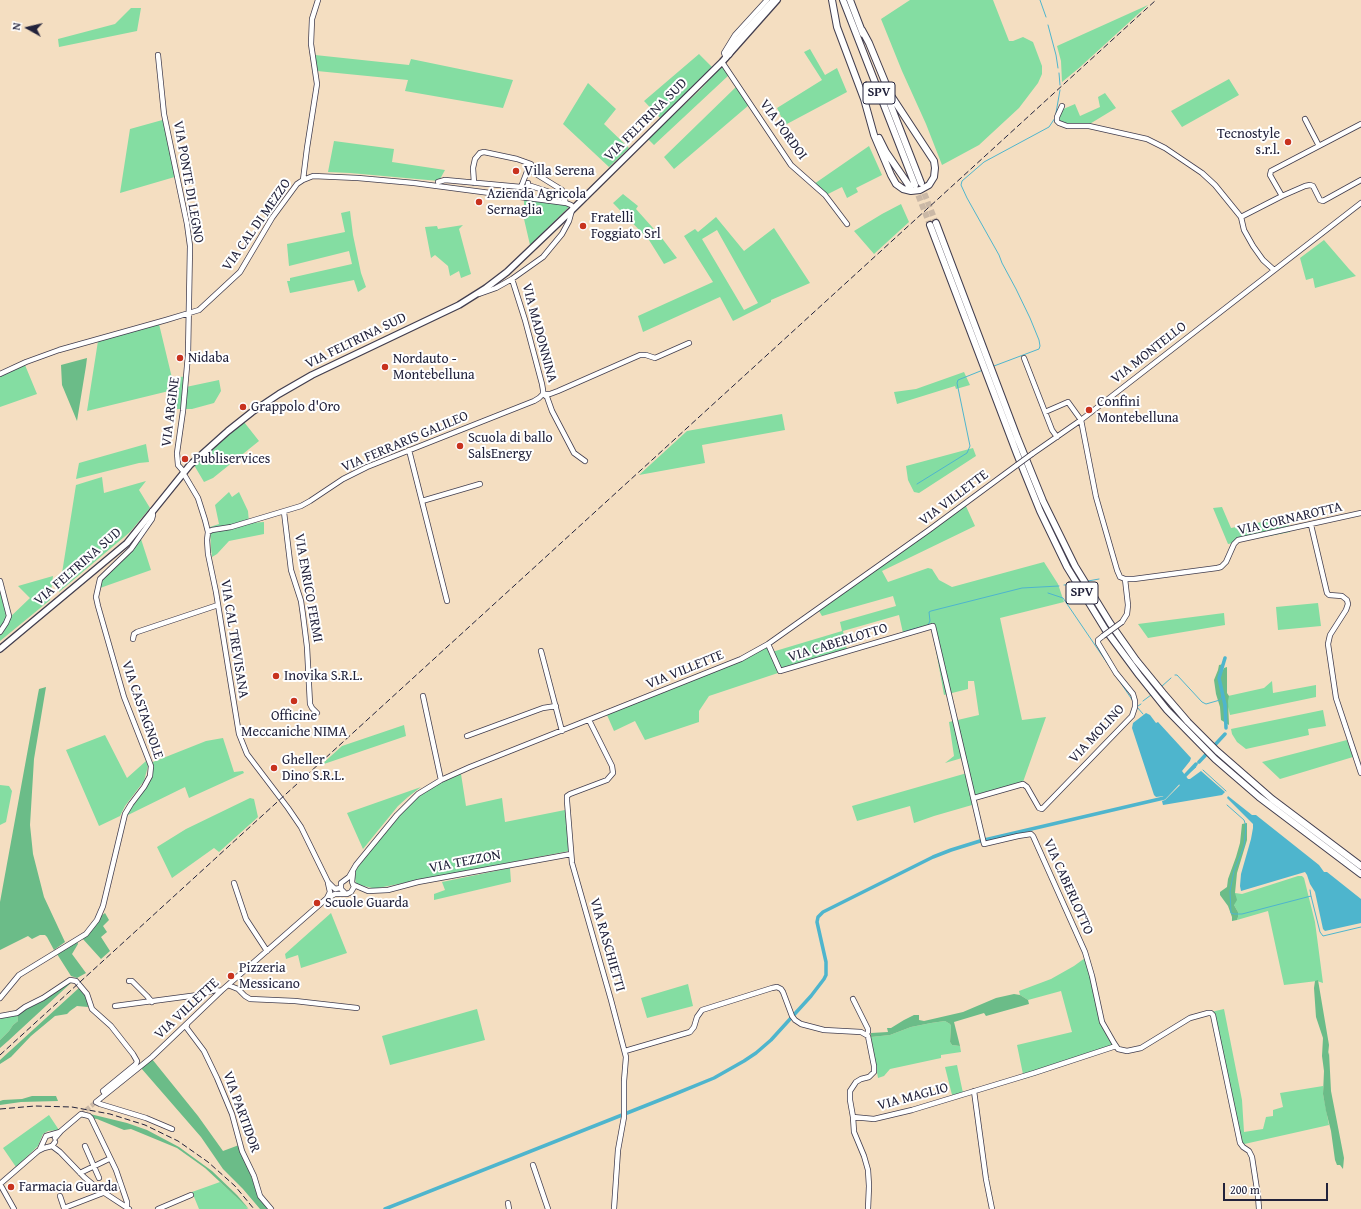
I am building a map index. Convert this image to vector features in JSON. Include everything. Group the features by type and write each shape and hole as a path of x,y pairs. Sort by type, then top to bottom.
{"highway":[{"path":"726,58 737,40 774,0"},
{"path":"832,0 837,27 859,85 875,139 889,172 896,184 903,189 911,191 920,190 929,185 932,181 935,172 933,159 890,94 869,43 862,30"},
{"name":"SPV","path":"843,0 915,185"},
{"name":"SPV","path":"851,0 915,185"},
{"path":"870,120 886,152 915,185"},
{"name":"SPV","path":"1361,866 1272,799 1217,751 1163,694 1110,624 1075,566 1043,501 931,225 1023,472 1049,531 1082,593 1122,653 1167,710 1193,738 1222,766 1283,816 1361,874"}],"main road":[{"name":"VIA FELTRINA SUD","path":"0,649 127,543 194,461 252,412 312,375 452,309 474,296 511,269 726,58 778,0"}],"street":[{"path":"303,180 317,84 311,44 312,19 318,0"},
{"name":"VIA FELTRINA SUD","path":"726,58 724,53 735,35 767,0"},
{"name":"VIA PONTE DI LEGNO","path":"158,55 164,114 187,224 190,261 188,314"},
{"name":"VIA PORDOI","path":"726,58 792,165 826,195 847,224"},
{"path":"1062,106 1057,117 1057,121 1062,125 1089,126 1147,139 1165,148 1215,184 1241,217 1244,230 1253,246 1263,260 1274,270"},
{"path":"1306,119 1319,146"},
{"path":"1282,196 1270,175 1271,171 1361,124"},
{"path":"474,183 473,168 475,159 480,153 484,152 517,158 531,164 528,170 527,184"},
{"path":"528,170 562,190 562,196 566,204"},
{"name":"VIA CAL DI MEZZO","path":"0,374 26,362 59,350 199,310 240,272 272,218 297,184 313,176 386,180 566,204 571,205 573,209"},
{"path":"438,182 445,180 521,187 527,184 562,196"},
{"path":"1241,217 1305,186 1313,186 1320,200 1323,201 1361,180"},
{"name":"VIA MONTELLO","path":"1017,465 1081,420 1361,203"},
{"name":"VIA MADONNINA","path":"474,296 491,290 512,279 543,257 562,234 573,209"},
{"name":"VIA MADONNINA","path":"512,279 544,390 542,394"},
{"name":"VIA ARGINE","path":"178,464 177,454 183,411 188,355 188,314"},
{"name":"VIA FERRARIS GALILEO","path":"208,532 284,512 310,501 343,479 362,469 534,401 542,394 550,394 558,391 640,355 655,358 689,343"},
{"path":"1024,358 1052,430 1057,437"},
{"path":"542,394 547,397 552,411 574,453 585,461"},
{"path":"1045,412 1068,402 1081,420"},
{"name":"VIA MOLINO","path":"974,798 1023,784 1027,787 1039,808 1042,809 1132,716 1135,707 1133,694 1116,673 1098,643 1098,640 1122,622 1127,614 1128,605 1123,578 1117,570 1096,496 1081,420"},
{"path":"409,450 447,601"},
{"name":"VIA CAL TREVISANA","path":"178,464 195,492 203,510 208,532 207,549 218,605 239,734 247,754 301,827 328,882"},
{"name":"VIA VILLETTE","path":"327,899 331,893 340,889 344,881 375,841 407,803 418,794 441,780 470,767 741,659 768,644 929,530 1017,465"},
{"path":"422,501 480,484"},
{"name":"VIA CASTAGNOLE","path":"0,998 19,976 86,934 97,920 101,913 124,814 144,787 150,776 151,766 124,697 96,596 100,579 131,549 152,519 152,511"},
{"name":"VIA ENRICO FERMI","path":"284,512 292,575 304,615 310,704 318,713"},
{"name":"VIA CORNAROTTA","path":"1123,578 1134,579 1221,567 1226,562 1234,544 1238,540 1361,513"},
{"path":"1311,525 1327,593 1329,595 1342,596 1347,600 1348,604 1346,610 1330,635 1328,644 1336,698 1361,773"},
{"path":"0,581 9,616 0,632"},
{"path":"133,639 134,634 137,632 218,605"},
{"name":"VIA CABERLOTTO","path":"768,644 780,671 933,626 984,841 1031,834 1033,836 1084,952 1092,976 1101,1017 1116,1046"},
{"path":"541,651 562,731"},
{"path":"423,696 441,780"},
{"path":"467,736 543,708 556,706"},
{"name":"VIA RASCHIETTI","path":"589,720 612,766 613,773 607,780 567,796 567,801 572,863 625,1052 624,1117 618,1150 614,1209"},
{"name":"VIA TEZZON","path":"351,892 356,890 388,890 418,882 571,854"},
{"name":"VIA VILLETTE","path":"172,1129 146,1118 96,1102 152,1056 187,1025 221,991 327,899 335,894 345,894 351,892 354,889 354,870"},
{"path":"328,882 336,886 349,880 353,884"},
{"path":"328,882 335,889 340,889 345,894"},
{"path":"327,899 330,892 328,882"},
{"path":"234,883 246,919 267,951"},
{"name":"VIA TEZZON","path":"353,884 364,890"},
{"path":"0,1016 17,1013 25,1006 43,998 70,980 76,981 87,994 92,1009 96,1015 111,1026 138,1061 104,1091 105,1094"},
{"path":"129,981 132,981 152,1002"},
{"path":"228,985 238,989 250,999 295,1001 357,1008"},
{"path":"625,1052 686,1034 694,1027 697,1017 702,1010 776,987 782,991 793,1018 801,1024 816,1029 861,1032 866,1034 869,1039 874,1070 869,1077 856,1082 850,1091 850,1100 854,1132 868,1170 868,1209"},
{"path":"115,1006 198,995 215,990 221,991"},
{"path":"853,999 868,1029 866,1034"},
{"path":"1116,1046 1121,1050 1127,1051 1140,1048 1154,1041 1190,1018 1205,1013 1211,1013 1213,1015 1240,1143 1249,1151 1252,1157 1259,1209"},
{"name":"VIA PARTIDOR","path":"187,1025 186,1027 204,1051 217,1078 232,1114 242,1151 254,1176 260,1196 271,1209"},
{"name":"VIA MAGLIO","path":"853,1117 874,1119 912,1110 1034,1074 1116,1046"},
{"path":"974,1091 986,1179 992,1209"},
{"path":"14,1209 0,1184 38,1151 50,1146 61,1131 81,1114 91,1118 105,1146 116,1170 128,1209"},
{"path":"38,1151 46,1136 61,1131"},
{"path":"50,1135 55,1140 60,1152"},
{"path":"44,1140 45,1144 60,1152 80,1173 103,1193 128,1209"},
{"path":"84,1146 99,1178"},
{"path":"80,1173 109,1159"},
{"path":"533,1165 548,1209"},
{"path":"60,1196 64,1208 103,1193"},
{"path":"158,1209 191,1195"},
{"path":"508,1204 510,1209"}],"green space":[{"path":"910,0 993,0 1009,41 1023,37 1033,42 1042,66 1042,74 1038,83 1019,108 979,145 942,165 881,19"},
{"path":"1148,5 1062,82 1061,61 1057,46"},
{"path":"131,8 141,8 137,31 59,47 58,39 115,24"},
{"path":"810,49 825,75 837,68 847,92 785,125 777,108 822,80 804,52"},
{"path":"699,54 712,67 660,118 644,101"},
{"path":"315,55 409,65 411,59 513,80 503,108 405,91 408,80 317,71"},
{"path":"722,66 729,75 654,145 648,139 701,89"},
{"path":"1229,79 1239,95 1182,127 1171,111"},
{"path":"588,83 616,109 604,124 629,148 609,167 563,124"},
{"path":"737,86 749,105 674,169 664,157"},
{"path":"1105,93 1116,108 1088,125 1069,125 1060,122 1058,119 1061,110 1075,104 1080,116 1100,107 1098,97"},
{"path":"166,119 178,176 120,193 130,129"},
{"path":"334,141 394,149 392,162 445,170 439,181 328,172"},
{"path":"869,146 882,175 856,188 858,192 847,198 842,187 826,195 814,184"},
{"path":"623,194 638,206 636,209 661,237 677,258 664,264 649,240 613,203"},
{"path":"524,199 571,205 530,245 524,219"},
{"path":"901,204 909,222 874,254 854,231"},
{"path":"350,211 353,235 361,273 366,287 358,292 354,280 290,293 287,281 290,281 290,278 352,264 349,251 289,266 287,244 345,232 341,213"},
{"path":"716,217 744,251 774,228 810,283 771,300 771,302 733,321 720,297 643,332 638,316 713,282 684,236 695,229 698,232","holes":["717,230 758,303 744,310 702,239"]},
{"path":"463,225 459,229 471,274 461,278 459,271 450,276 448,266 435,255 431,258 425,227 437,226 438,229"},
{"path":"1324,240 1356,276 1315,288 1313,278 1306,280 1300,258"},
{"path":"159,324 172,378 188,376 186,387 219,380 221,391 214,403 192,409 177,409 169,403 175,402 173,390 87,411 98,341"},
{"path":"87,358 77,421 62,385 61,365"},
{"path":"25,365 37,394 0,407 0,376"},
{"path":"964,372 970,385 956,389 955,386 897,404 894,392 916,389"},
{"path":"782,414 785,430 702,445 705,463 639,475 687,431"},
{"path":"244,422 259,441 213,478 204,482 194,465"},
{"path":"146,444 149,462 139,463 76,479 79,463"},
{"path":"973,448 976,456 919,493 914,492 908,480 906,466"},
{"path":"102,477 104,493 146,481 139,490 150,508 130,532 59,592 76,485"},
{"path":"229,492 232,497 239,492 248,511 249,523 264,522 264,534 229,541 217,554 212,557 210,527 219,524 215,505"},
{"path":"965,504 975,526 882,571 888,582 928,568 932,569 939,580 952,587 1044,562 1058,584 1064,602 1000,618 1022,720 1046,717 1023,782 971,796 972,805 914,823 910,806 857,821 852,806 967,773 962,758 945,763 954,756 949,722 979,715 974,681 968,681 968,689 944,695 932,628 903,633 899,615 843,631 847,650 709,696 699,711 699,722 645,740 635,721 614,731 607,715 742,660 770,645 772,652 842,631 840,622 896,606 893,596 822,616 819,611"},
{"path":"1222,507 1231,528 1267,521 1287,514 1290,532 1228,544 1213,508"},
{"path":"141,539 151,570 100,588 102,579 126,557"},
{"path":"53,576 50,600 0,641 0,590 7,620 30,598 18,586"},
{"path":"1318,603 1321,626 1278,630 1276,607"},
{"path":"1224,613 1225,625 1148,638 1138,624"},
{"path":"1224,664 1222,672 1224,668 1227,667 1229,725 1221,720 1220,707 1214,680 1219,665"},
{"path":"1272,681 1273,693 1316,685 1316,697 1230,715 1228,696 1264,688"},
{"path":"46,687 34,759 30,825 33,854 44,897 65,942 54,950 45,935 40,935 32,939 28,936 0,950 0,902 39,689"},
{"path":"1323,710 1326,726 1308,729 1309,735 1246,749 1237,742 1232,734 1231,729"},
{"path":"404,725 406,736 321,765 342,746"},
{"path":"105,735 127,778 146,761 148,766 144,781 125,806 120,816 99,826 66,750"},
{"path":"223,738 234,772 243,771 244,773 189,798 185,787 126,816 149,783 153,762 206,741"},
{"path":"1347,740 1353,757 1280,779 1262,762"},
{"path":"461,774 466,806 502,798 505,822 565,810 569,851 378,888 356,884 356,870 369,852 412,801 441,782"},
{"path":"0,785 9,786 12,791 6,822 0,825"},
{"path":"421,787 398,806 363,849 347,813"},
{"path":"250,798 254,799 258,817 219,852 214,848 172,878 157,847 186,829"},
{"path":"1247,823 1247,840 1237,873 1235,893 1237,900 1234,905 1238,912 1238,917 1237,920 1232,921 1228,906 1220,895 1220,892 1227,887 1228,879 1240,843 1242,824"},
{"path":"510,868 511,882 434,900 434,894 445,890 442,882"},
{"path":"1302,876 1304,878 1315,922 1323,983 1317,981 1284,985 1268,911 1237,920 1238,912 1234,905 1235,893 1242,894"},
{"path":"105,913 109,920 103,926 107,932 101,937 110,951 101,959 82,938 93,928 101,916"},
{"path":"331,913 347,953 301,968 298,955 286,959 285,954"},
{"path":"77,941 78,944 72,954 86,973 77,978 71,976 57,954"},
{"path":"1085,958 1100,1016 1116,1048 1024,1079 1017,1045 1072,1032 1061,991 1028,1000 1020,995 1019,991 1051,979"},
{"path":"1318,980 1329,1045 1328,1055 1329,1052 1331,1091 1344,1158 1343,1169 1340,1165 1337,1165 1335,1160 1331,1131 1323,1094 1323,1038 1316,1017 1314,988 1315,981"},
{"path":"73,981 0,1048 0,1040 18,1021 17,1013"},
{"path":"688,984 693,1006 647,1018 641,998"},
{"path":"80,987 87,999 88,1007 77,1006 67,1014 55,1016 31,1036 11,1057 0,1064 0,1060"},
{"path":"1014,994 1020,995 1028,1000 1029,1004 986,1016 984,1013 954,1022 960,1046 952,1045 950,1042 951,1026 945,1021 911,1027 890,1035 871,1037 871,1033 888,1032 887,1028 891,1028 914,1015 919,1015 919,1020 924,1021 963,1012 996,998"},
{"path":"477,1009 485,1040 390,1065 382,1036"},
{"path":"1224,1009 1242,1100 1244,1132 1263,1129 1266,1117 1273,1116 1273,1110 1283,1107 1280,1093 1323,1086 1323,1094 1329,1125 1240,1145 1211,1012"},
{"path":"17,1013 18,1021 0,1040 0,1016"},
{"path":"945,1021 951,1026 950,1042 952,1045 960,1046 961,1052 941,1055 941,1058 890,1069 884,1076 878,1078 871,1037 890,1035 911,1027"},
{"path":"152,1059 198,1116 223,1151 239,1145 256,1189 272,1209 260,1209 223,1169 201,1137 141,1068"},
{"path":"957,1065 963,1093 952,1095 945,1067"},
{"path":"32,1096 56,1096 58,1101 21,1102 0,1105 0,1101 3,1100 22,1099"},
{"path":"86,1113 127,1123 147,1130 179,1147 212,1171 249,1209 205,1168 177,1148 131,1129 124,1130 97,1119 81,1117"},
{"path":"49,1115 59,1130 48,1131 43,1134 38,1146 16,1167 3,1148"},
{"path":"220,1182 248,1209 199,1209 192,1192"}],"water":[{"path":"1146,713 1150,715 1156,723 1158,722 1191,758 1182,771 1188,779 1201,771 1225,792 1222,795 1163,805 1162,801 1165,800 1180,785 1177,783 1164,796 1156,797 1154,795 1132,728 1133,723"},
{"path":"1228,796 1252,815 1256,815 1319,865 1324,872 1327,872 1361,899 1361,923 1325,931 1323,929 1315,892 1305,872 1241,891 1241,874 1251,839 1253,824 1227,798"}],"waterway":[{"path":"1040,0 1046,17"},
{"path":"1048,25 1058,68"},
{"path":"1059,73 1060,85"},
{"path":"1056,113 1060,90"},
{"path":"994,366 1039,349 1039,340 1030,318 999,255 961,185 962,181 984,162 1049,127 1055,118"},
{"path":"917,484 967,453 970,446 957,383 958,380 983,370"},
{"path":"1088,581 1099,579"},
{"path":"1064,585 1073,584"},
{"path":"928,625 930,621 929,612 931,611 1022,588 1059,586"},
{"path":"1048,593 1063,598 1133,701"},
{"path":"906,631 921,627"},
{"path":"1225,658 1219,678 1225,705 1226,728"},
{"path":"1175,675 1177,675 1202,702 1206,704 1220,700 1223,694"},
{"path":"1161,687 1171,678"},
{"path":"1143,701 1151,695"},
{"path":"1137,707 1143,714"},
{"path":"1199,762 1225,734"},
{"path":"385,1209 714,1078 756,1053 771,1040 811,996 826,975 826,962 817,922 818,917 823,912 933,857 951,850 980,841 1164,798 1196,764"},
{"path":"1188,774 1196,767"},
{"path":"1203,770 1226,791"},
{"path":"1227,805 1244,820 1246,826 1244,846 1234,871 1230,891 1231,913 1242,914 1311,896 1320,932 1323,936 1361,927"},
{"path":"1310,890 1311,896"}],"tunnel":[{"path":"921,185 936,223"},
{"path":"915,187 930,225"},
{"path":"81,1114 96,1102"}],"railway":[{"path":"0,1055 1156,0"},
{"path":"0,1109 35,1106 72,1107 110,1114 145,1125 178,1141 208,1162 235,1186 254,1209"}],"place":[{"name":"Tecnostyle s.r.l.","path":"1288,142"},
{"name":"Villa Serena","path":"516,171"},
{"name":"Azienda Agricola Sernaglia","path":"479,202"},
{"name":"Fratelli Foggiato Srl","path":"583,226"},
{"name":"Nidaba","path":"180,358"},
{"name":"Nordauto - Montebelluna","path":"385,367"},
{"name":"Grappolo d'Oro","path":"243,407"},
{"name":"Confini Montebelluna","path":"1089,410"},
{"name":"Scuola di ballo SalsEnergy","path":"460,446"},
{"name":"Publiservices","path":"185,459"},
{"name":"Inovika S.R.L.","path":"276,676"},
{"name":"Officine Meccaniche NIMA","path":"294,701"},
{"name":"Gheller Dino S.R.L.","path":"274,768"},
{"name":"Scuole Guarda","path":"317,903"},
{"name":"Pizzeria Messicano","path":"231,976"},
{"name":"Farmacia Guarda","path":"11,1187"}]}
